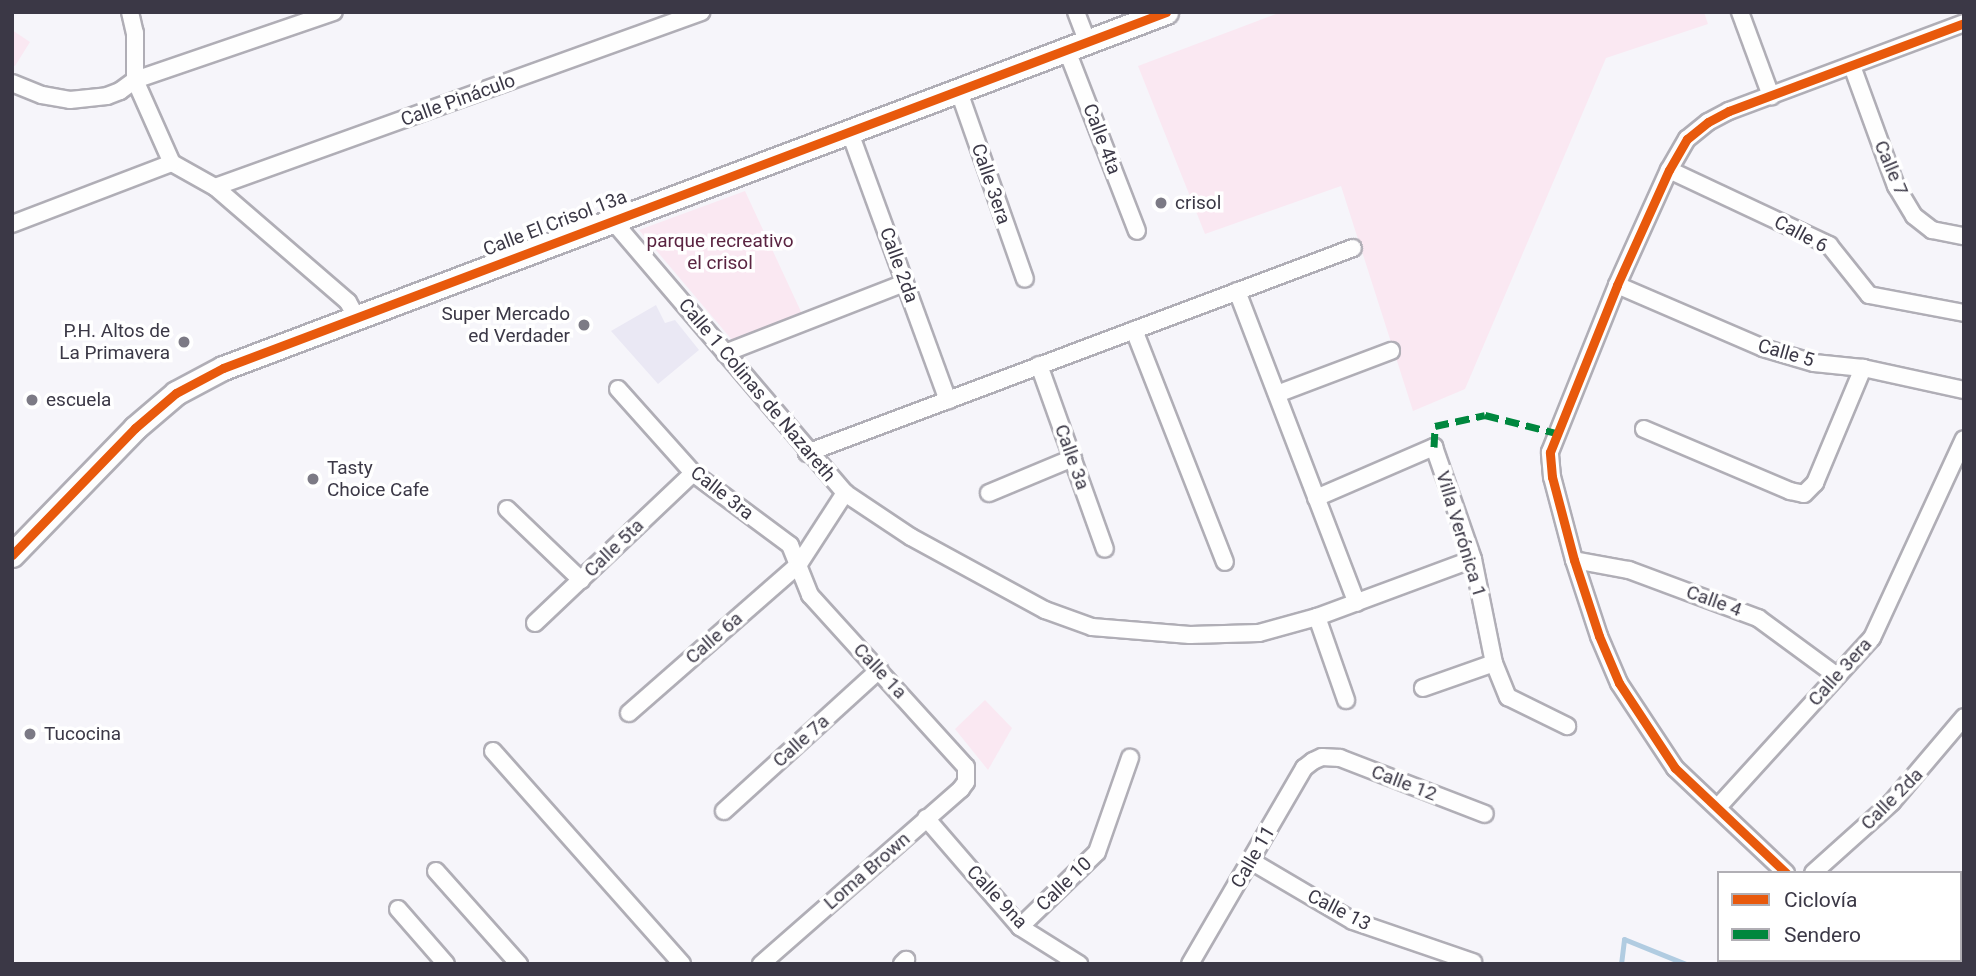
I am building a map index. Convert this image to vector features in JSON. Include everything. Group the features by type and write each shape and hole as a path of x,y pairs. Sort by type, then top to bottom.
{"street":[{"path":"130,12 135,33 135,80 172,163 215,187 348,302 358,318"},
{"path":"12,83 42,95 70,100 107,96 120,91 135,80 334,12"},
{"name":"Calle Pináculo","path":"215,187 701,12"},
{"name":"Calle 4ta","path":"1076,12 1077,45 1137,231"},
{"name":"Calle El Crisol 13a","path":"12,555 106,456 176,393 223,368 1166,12"},
{"path":"1740,12 1771,96"},
{"path":"1784,871 1675,768 1619,683 1599,636 1574,559 1552,477 1550,452 1618,285 1669,170 1687,139 1708,122 1964,24"},
{"name":"Calle 7","path":"1852,66 1896,186 1914,216 1932,230 1964,236"},
{"name":"Calle 3era","path":"958,89 1025,279"},
{"name":"Calle 2da","path":"849,130 948,400"},
{"path":"12,224 172,163"},
{"name":"Calle 6","path":"1669,170 1829,245 1869,295 1964,313"},
{"name":"Calle 1 Colinas de Nazareth","path":"612,220 807,453 845,493 911,537 1045,610 1092,627 1190,635 1259,634 1357,603 1473,559"},
{"path":"807,453 1353,248"},
{"path":"725,354 905,283"},
{"name":"Calle 5","path":"1618,285 1763,348 1814,363 1863,368 1964,390"},
{"path":"1237,291 1357,603"},
{"path":"1134,330 1226,562"},
{"path":"1277,394 1391,351"},
{"name":"Calle 3a","path":"1039,365 1105,549"},
{"path":"1644,429 1790,491 1804,494 1815,483 1863,368"},
{"name":"Calle 3ra","path":"618,389 693,473 790,545 799,564"},
{"name":"Calle 3era","path":"1718,807 1872,638 1964,439"},
{"name":"Villa Verónica 1","path":"1316,498 1434,447 1473,559 1494,663 1508,697 1567,726"},
{"path":"989,493 1073,458"},
{"name":"Calle 5ta","path":"535,623 693,473"},
{"name":"Calle 6a","path":"629,713 799,564 845,493"},
{"path":"506,509 581,580"},
{"name":"Calle 4","path":"1574,559 1629,570 1758,618 1837,676"},
{"name":"Calle 1a","path":"799,564 810,595 962,760 967,775"},
{"path":"1317,617 1346,700"},
{"path":"1423,688 1494,663"},
{"name":"Calle 7a","path":"724,811 879,670"},
{"name":"Calle 2da","path":"1815,871 1892,802 1964,718"},
{"path":"492,751 682,964"},
{"name":"Calle 12","path":"1322,757 1340,758 1485,814"},
{"name":"Calle 11","path":"1191,964 1304,768 1322,757"},
{"name":"Calle 10","path":"1020,927 1097,852 1130,758"},
{"name":"Loma Brown","path":"761,964 961,789 967,775"},
{"name":"Calle 9na","path":"926,818 1020,927 1079,964"},
{"name":"Calle 13","path":"1251,861 1353,921 1472,962"},
{"path":"436,871 519,964"},
{"path":"398,909 446,964"}],"shaded area":[{"path":"656,305 665,323 675,320 699,350 658,384 611,331"}],"green space":[{"path":"1281,12 1704,12 1708,24 1606,58 1465,389 1413,411 1341,186 1205,234 1138,66"},
{"path":"12,30 30,42 15,66 12,65"},
{"name":"parque recreativo el crisol","path":"745,191 803,316 732,340 639,230"},
{"path":"985,700 1012,728 988,770 955,729"}],"waterway":[{"path":"1621,964 1624,939 1686,964"}],"marked path":[{"path":"1434,447 1435,426 1485,415 1556,433"}],"cycle path":[{"path":"12,555 135,428 176,393 223,368 1166,12"},
{"path":"1784,871 1675,768 1619,683 1599,636 1574,560 1552,477 1550,452 1617,285 1669,170 1687,139 1708,122 1729,111 1964,23"}],"place":[{"name":"crisol","path":"1161,203"},
{"name":"Super Mercado ed Verdader","path":"584,325"},
{"name":"P.H. Altos de La Primavera","path":"184,342"},
{"name":"escuela","path":"32,400"},
{"name":"Tasty Choice Cafe","path":"313,479"},
{"name":"Tucocina","path":"30,734"}]}
